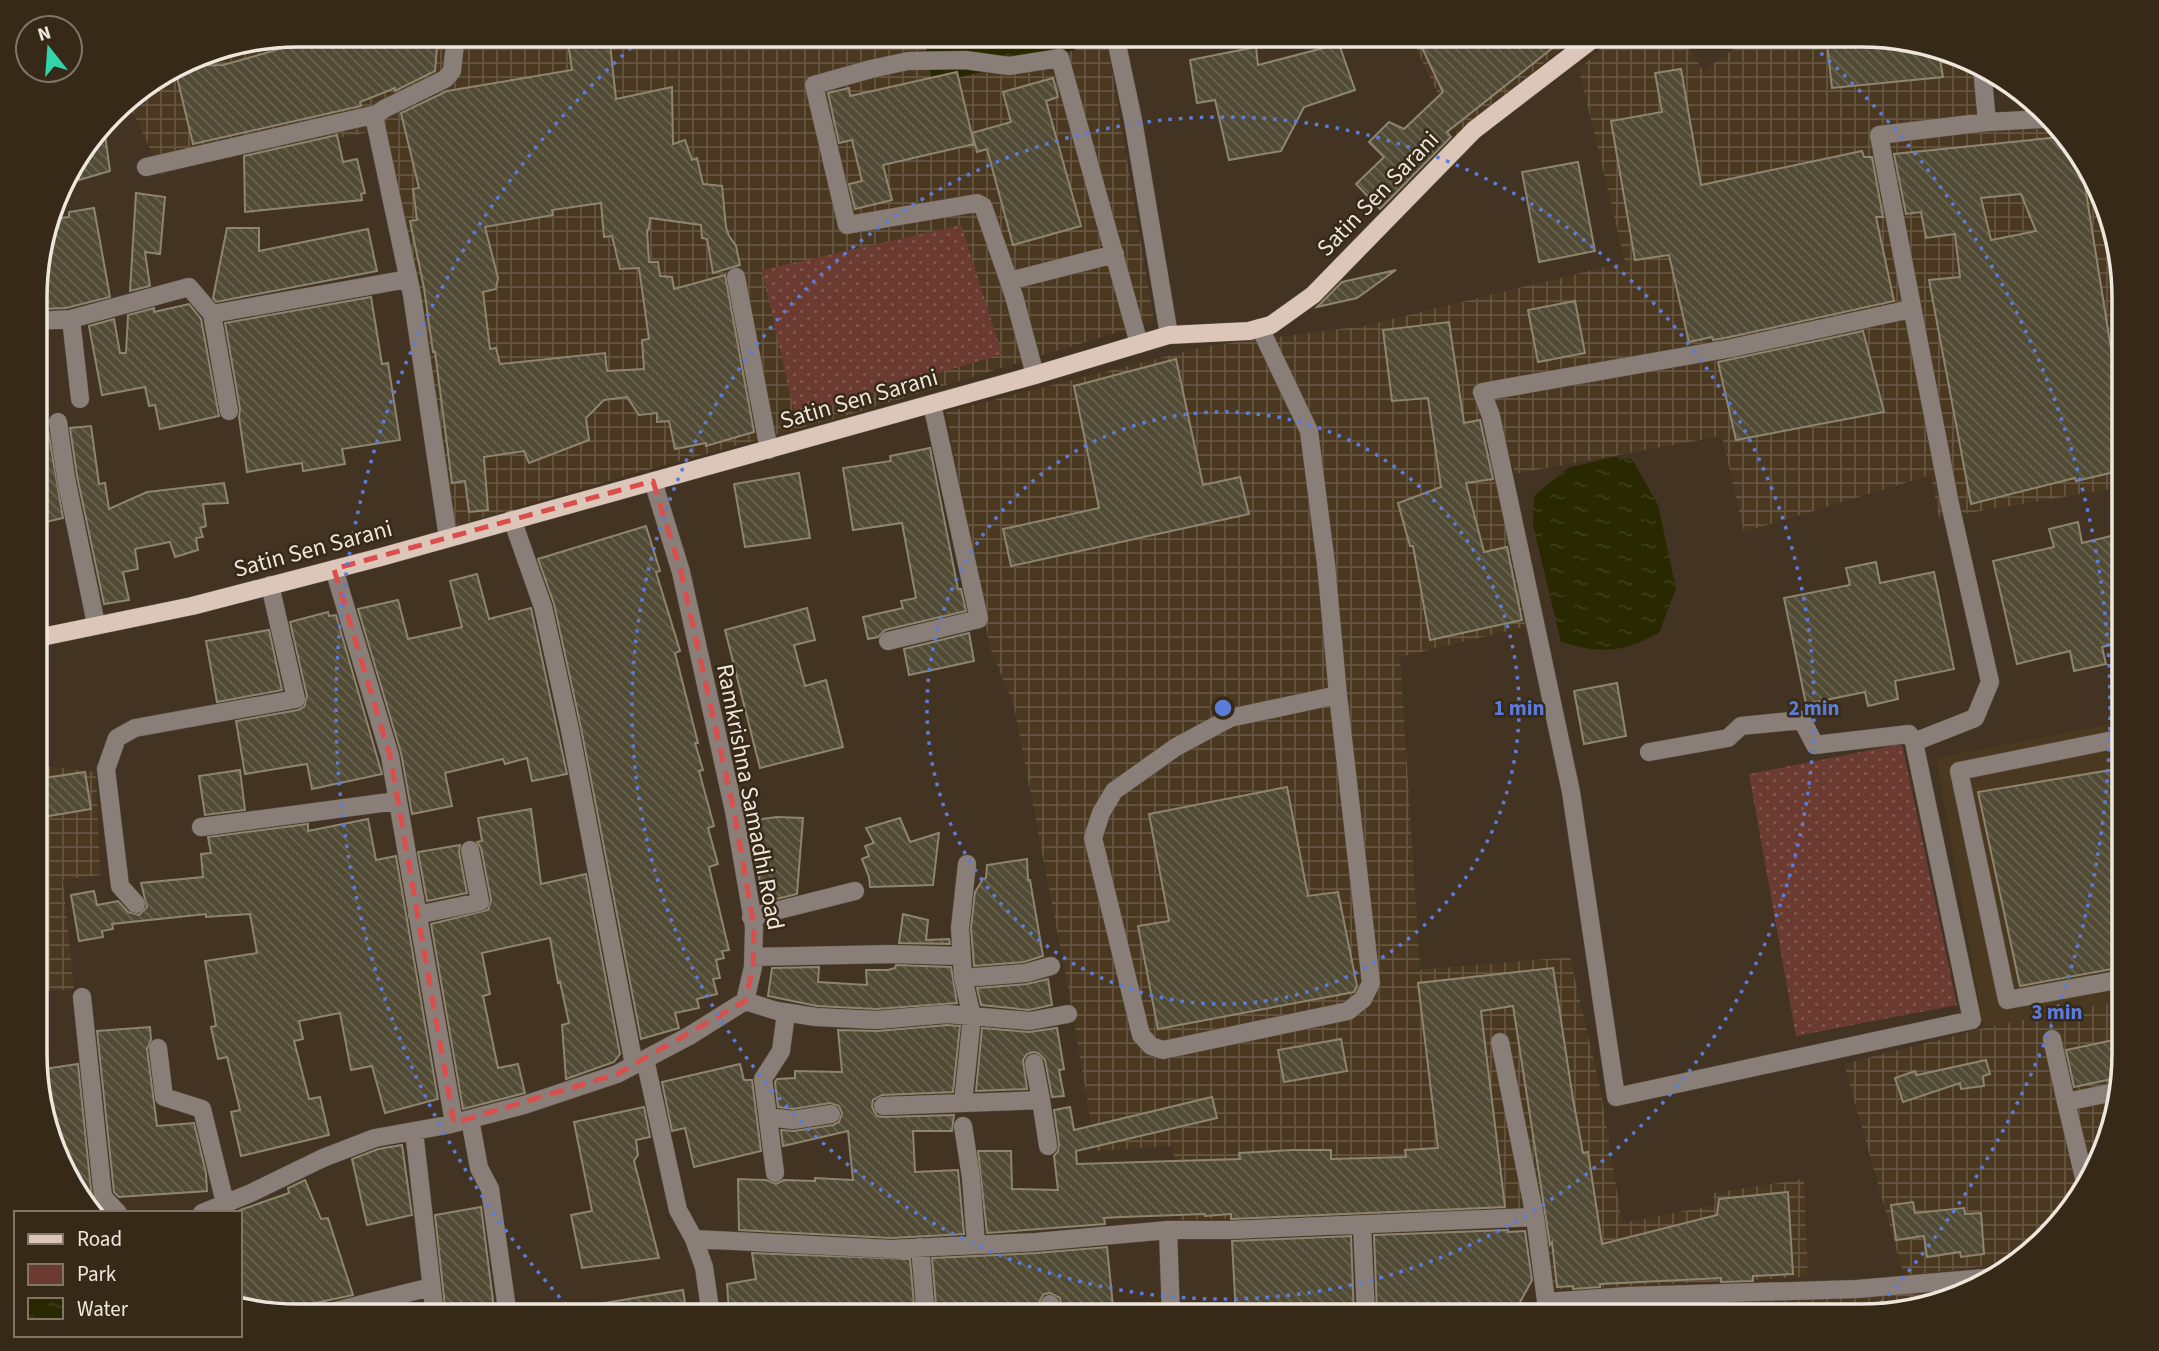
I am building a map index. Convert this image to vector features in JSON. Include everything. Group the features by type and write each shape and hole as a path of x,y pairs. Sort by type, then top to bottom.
{"main road":[{"name":"Satin Sen Sarani","path":"47,636 192,606 334,569 769,450 1169,335 1249,331 1272,325 1313,295 1474,130 1582,47"}],"street":[{"path":"146,167 377,114 444,79 452,71 455,47"},
{"path":"1118,47 1133,120 1169,335"},
{"path":"1035,375 1009,281 981,204 847,225 814,85 908,61 965,60 1009,66 1060,58 1139,344"},
{"path":"1983,79 1987,122"},
{"path":"377,114 375,121 408,279 448,538"},
{"path":"1914,742 1975,718 1990,682 1950,504 1879,135 2035,119"},
{"path":"1009,281 1115,254"},
{"path":"736,277 769,450"},
{"path":"212,314 408,279"},
{"path":"47,320 71,319 189,287 212,314 229,411"},
{"path":"1649,752 1728,738 1741,726 1801,720 1815,745 1909,734 1914,742 1972,1020 1616,1097 1571,792 1491,416 1482,392 1732,348 1912,309"},
{"path":"71,319 80,399"},
{"path":"1261,328 1309,431 1371,984 1363,999 1349,1011 1163,1050 1151,1046 1141,1035 1093,838 1101,813 1114,791 1176,747 1230,718 1338,695"},
{"path":"888,641 979,619 932,404"},
{"path":"58,422 66,478 96,624"},
{"name":"Ramkrishna Samadhi Road","path":"653,481 681,572 734,811 751,916 753,957 745,1001"},
{"path":"512,519 542,607 640,1062 678,1210 694,1240 704,1267 709,1304"},
{"path":"334,569 390,756 417,915 462,1121 479,1168 490,1189 506,1304"},
{"path":"136,904 120,886 106,769 117,738 135,728 296,699 270,585"},
{"path":"2112,740 1959,771 2007,1000 2112,981"},
{"path":"201,827 397,801"},
{"path":"417,915 480,902 470,850"},
{"path":"962,1103 972,1017 963,978 960,928 967,864"},
{"path":"751,916 855,891"},
{"path":"753,957 892,954 961,956"},
{"path":"963,978 1026,974 1051,966"},
{"path":"82,997 103,1197 116,1211"},
{"path":"207,1211 251,1193 323,1157 375,1138 462,1121 617,1074 689,1036 745,1001 786,1013 876,1020 947,1014 1030,1021 1068,1014"},
{"path":"775,1173 762,1079 781,1051 786,1013"},
{"path":"2052,1039 2082,1170"},
{"path":"1500,1042 1535,1217 1546,1304"},
{"path":"158,1048 164,1097 202,1109 226,1203"},
{"path":"1034,1063 1048,1146"},
{"path":"2066,1102 2108,1093"},
{"path":"883,1106 1041,1100"},
{"path":"768,1117 793,1120 831,1114"},
{"path":"963,1126 971,1177 976,1244"},
{"path":"414,1131 433,1304"},
{"path":"694,1240 891,1249 1168,1230 1535,1217"},
{"path":"1362,1225 1365,1304"},
{"path":"1168,1230 1171,1304"},
{"path":"920,1247 925,1304"},
{"path":"1589,1304 1665,1295 1857,1289 1967,1280"},
{"path":"363,1304 431,1287"},
{"path":"1665,1295 1665,1304"}],"highlighted area":[{"path":"653,481 681,572 734,811 754,927 753,967 745,1001 617,1074 454,1123 390,756 334,569"}],"shaded area":[{"path":"1108,47 1154,321 855,413 454,526 381,130 191,165 162,175 131,111 146,99 187,73 234,56 266,49"},
{"path":"1416,47 1563,47 1457,134"},
{"path":"1602,47 1688,47 1703,71 1736,47 1893,49 1957,66 1977,76 1981,132 1993,127 2041,124 2060,146 2093,202 2107,250 2112,299 2112,489 1939,518 1931,475 1744,532 1722,436 1515,474 1498,414 1545,622 1400,657 1420,968 1416,970 1570,957 1601,1092 1622,1223 1715,1205 1713,1193 1804,1179 1808,1277 1553,1290 1521,1101 1507,1102 1523,1210 1179,1220 1173,1146 1096,1151 1014,706 990,648 946,412 1207,346 1364,326 1625,262 1579,70"},
{"path":"2112,723 2112,1002 1984,1028 1936,758"},
{"path":"47,766 96,772 100,875 63,880 74,989 47,991"},
{"path":"2112,1002 2110,1085 2093,1149 2060,1205 2038,1230 2000,1261 1994,1265 1904,1276 1844,1064 1984,1028"},
{"path":"1953,1286 1909,1299 1860,1304 1671,1304 1671,1300"}],"green space":[{"path":"961,225 1002,354 795,416 762,270"},
{"path":"1902,744 1957,1005 1796,1036 1749,774"}],"water":[{"path":"926,47 1074,47 1075,50 932,84"},
{"path":"1613,457 1632,459 1658,505 1676,589 1659,633 1633,645 1601,650 1561,642 1533,525 1534,496 1568,468"}],"building":[{"path":"437,47 435,71 395,91 395,88 360,102 361,106 193,144 177,79 204,65 223,65 284,48"},
{"path":"569,47 610,47 616,99 672,87 673,144 685,140 692,160 697,158 703,184 722,186 726,227 736,246 740,265 713,273 707,239 702,238 701,225 650,218 647,230 649,262 658,262 660,276 672,277 674,289 725,275 754,432 706,446 706,443 675,449 669,421 657,422 657,413 639,415 627,397 604,400 586,418 589,440 529,463 524,451 484,457 488,510 469,512 465,481 452,483 435,352 410,221 417,220 413,189 419,188 401,113 447,91 572,70","holes":["601,203 604,237 612,236 620,269 639,268 649,339 642,340 644,369 607,371 605,353 500,364 496,348 490,349 483,292 496,289 498,278 485,227 553,215 552,210"]},
{"path":"1256,47 1258,65 1327,47 1340,47 1355,90 1304,107 1281,151 1229,160 1215,100 1197,103 1190,60"},
{"path":"1422,47 1554,47 1447,132 1451,137 1380,209 1356,184 1384,157 1369,142 1389,122 1404,129 1443,92"},
{"path":"1827,47 1893,49 1940,61 1943,77 1832,88"},
{"path":"1681,69 1701,185 1862,151 1864,157 1872,157 1883,217 1876,217 1894,301 1730,337 1713,340 1712,337 1689,342 1669,255 1635,260 1611,121 1662,112 1655,73"},
{"path":"957,72 974,144 883,165 892,200 855,209 849,184 862,181 852,140 839,143 828,93 849,88 850,96"},
{"path":"1053,78 1058,97 1046,101 1081,226 1013,245 987,149 977,152 972,133 1011,122 1003,92"},
{"path":"337,135 343,162 357,159 365,193 361,194 362,200 245,212 244,156"},
{"path":"105,138 110,171 79,180 81,173"},
{"path":"2053,138 2060,146 2085,186 2112,355 2112,473 2076,481 2075,478 1971,504 1929,280 1960,277 1955,234 1926,238 1921,212 1906,214 1894,154","holes":["2021,194 2036,231 1991,240 1981,198"]},
{"path":"1578,162 1595,251 1539,262 1522,172"},
{"path":"136,193 165,197 160,254 145,252 150,286 130,291"},
{"path":"94,208 110,297 66,308 47,309 52,250 61,218 69,217 69,212"},
{"path":"227,228 259,228 259,251 368,229 377,271 216,302 213,298"},
{"path":"1396,270 1357,298 1317,307 1342,282"},
{"path":"371,297 382,364 388,363 400,440 342,449 345,464 303,471 302,463 247,472 240,409 225,323"},
{"path":"1575,301 1585,353 1538,362 1528,310"},
{"path":"189,304 201,319 219,416 160,429 155,405 149,406 145,387 102,395 89,326 114,319 120,353 126,353 128,315 154,308 154,312"},
{"path":"1449,322 1464,423 1480,420 1493,479 1466,483 1484,552 1507,547 1522,620 1430,640 1413,546 1410,546 1398,503 1441,487 1428,398 1392,401 1383,330"},
{"path":"1863,331 1884,412 1736,440 1718,362"},
{"path":"1176,359 1203,485 1240,477 1249,514 1011,566 1003,529 1099,508 1074,386"},
{"path":"91,426 99,484 105,483 109,509 147,492 224,483 228,503 203,504 206,526 200,528 203,537 196,538 198,550 175,557 170,542 135,549 138,569 123,572 129,600 104,604 77,476 70,428"},
{"path":"47,430 63,518 47,522"},
{"path":"930,448 958,589 961,589 966,611 885,630 878,637 868,639 863,617 903,608 901,601 916,598 902,523 853,530 843,468 891,461 890,456"},
{"path":"799,473 810,538 745,547 734,484"},
{"path":"2078,522 2082,543 2112,536 2112,645 2102,647 2106,664 2074,671 2070,651 2017,664 1993,561 2054,547 2049,529"},
{"path":"646,526 660,571 656,572 680,651 675,653 698,743 695,743 703,770 699,771 714,826 708,828 718,864 709,867 729,950 722,951 724,958 716,960 720,978 713,979 717,994 697,999 699,1008 675,1013 679,1028 641,1039 581,728 554,604 538,559"},
{"path":"1876,562 1880,583 1934,572 1954,669 1895,681 1898,699 1868,706 1865,692 1806,704 1784,598 1850,585 1846,568"},
{"path":"477,574 489,619 531,608 567,774 532,781 527,758 505,764 503,759 445,773 452,806 412,814 401,753 358,609 398,600 408,639 462,627 450,581"},
{"path":"807,608 815,640 794,645 805,686 826,680 843,747 760,768 725,630"},
{"path":"328,612 329,616 336,615 382,774 312,789 307,764 245,774 236,721 304,707 307,696 290,622"},
{"path":"269,630 282,690 217,702 206,641"},
{"path":"969,633 974,661 909,675 904,649"},
{"path":"1617,683 1626,736 1584,744 1574,691"},
{"path":"240,770 245,810 205,815 199,776"},
{"path":"2111,770 2112,969 2020,986 1978,792"},
{"path":"85,772 91,809 47,816 47,778"},
{"path":"1287,787 1308,896 1338,892 1357,986 1354,992 1158,1029 1138,926 1169,921 1149,814"},
{"path":"531,809 541,884 586,874 620,1054 614,1062 566,1079 562,1025 569,1023 550,938 482,953 490,994 483,996 498,1068 518,1064 525,1093 463,1109 431,924 488,910 491,900 481,848 477,842 482,841 478,818"},
{"path":"777,817 803,818 797,894 764,902 748,821"},
{"path":"900,818 910,842 939,833 933,885 870,887 862,859 869,856 865,846 874,843 866,828"},
{"path":"368,819 376,860 396,856 438,1099 385,1113 372,1066 351,1070 340,1013 299,1021 303,1039 294,1041 309,1099 320,1097 329,1135 241,1156 231,1112 240,1110 227,1057 218,1059 211,1027 216,1026 205,961 257,953 250,914 206,917 206,914 112,924 113,929 102,931 103,937 79,941 71,895 94,891 97,905 118,901 128,912 139,915 147,907 141,883 203,877 201,854 211,853 208,837 308,824 308,831"},
{"path":"460,845 467,893 427,901 418,852"},
{"path":"1027,859 1028,880 1043,956 1024,962 974,966 971,928 975,892 986,878 987,865"},
{"path":"903,914 928,920 926,940 949,939 950,944 899,943"},
{"path":"896,965 951,967 957,1003 876,1009 817,1006 768,996 772,968 819,967 818,982 867,985 866,970 888,970"},
{"path":"1553,968 1573,1099 1583,1153 1588,1152 1602,1244 1717,1215 1719,1199 1788,1192 1793,1274 1753,1276 1753,1281 1721,1282 1721,1278 1600,1284 1600,1287 1573,1289 1573,1286 1557,1287 1513,1006 1481,1011 1505,1207 1231,1219 1231,1214 1122,1217 1104,1218 1105,1224 987,1233 978,1151 1011,1151 1012,1189 1058,1190 1054,1156 1059,1144 1054,1110 1070,1107 1074,1130 1212,1097 1217,1118 1076,1151 1077,1164 1240,1159 1239,1153 1292,1150 1331,1150 1331,1159 1406,1157 1405,1150 1438,1148 1418,983"},
{"path":"1048,979 1052,1005 1029,1010 981,1005 977,988 1027,984"},
{"path":"960,1026 953,1092 882,1095 873,1100 872,1107 877,1116 883,1117 954,1115 952,1131 913,1131 915,1172 958,1170 964,1234 891,1238 739,1230 738,1179 766,1180 776,1184 784,1180 815,1181 815,1178 853,1180 848,1131 783,1146 781,1130 794,1131 833,1125 839,1122 842,1113 839,1106 830,1103 793,1109 778,1107 775,1082 777,1079 795,1078 795,1071 842,1072 838,1030 877,1031"},
{"path":"150,1027 151,1040 147,1049 157,1126 194,1123 206,1173 207,1191 119,1197 114,1192 97,1031"},
{"path":"982,1028 1029,1032 1057,1028 1064,1069 1059,1070 1064,1096 1052,1097 1045,1060 1033,1052 1027,1054 1023,1060 1027,1089 976,1091"},
{"path":"1341,1039 1347,1071 1284,1082 1278,1050"},
{"path":"2112,1040 2110,1079 2074,1087 2066,1050"},
{"path":"1986,1060 1990,1074 1983,1076 1984,1086 1961,1089 1960,1083 1903,1102 1895,1078 1915,1071 1917,1075"},
{"path":"78,1064 91,1194 66,1149 52,1101 48,1068"},
{"path":"740,1064 744,1080 752,1080 761,1151 694,1167 685,1128 672,1131 662,1082"},
{"path":"644,1107 650,1137 636,1140 638,1155 634,1161 659,1258 582,1268 571,1215 592,1211 574,1122"},
{"path":"402,1145 412,1215 367,1225 352,1159 378,1149"},
{"path":"305,1180 321,1219 328,1218 353,1295 311,1304 266,1302 242,1297 240,1210 289,1193 288,1188"},
{"path":"1913,1202 1915,1213 1964,1208 1965,1214 1981,1213 1984,1254 1961,1257 1960,1252 1927,1257 1924,1236 1896,1240 1891,1205"},
{"path":"481,1207 493,1304 445,1304 435,1215"},
{"path":"1525,1231 1532,1280 1519,1304 1377,1304 1374,1235"},
{"path":"1351,1236 1354,1304 1235,1304 1232,1241"},
{"path":"1107,1247 1113,1304 1061,1304 1060,1298 1050,1293 1044,1294 1040,1304 936,1304 932,1258"},
{"path":"752,1253 910,1259 914,1304 728,1304 727,1284 756,1279"},
{"path":"683,1290 685,1304 598,1304"}]}
